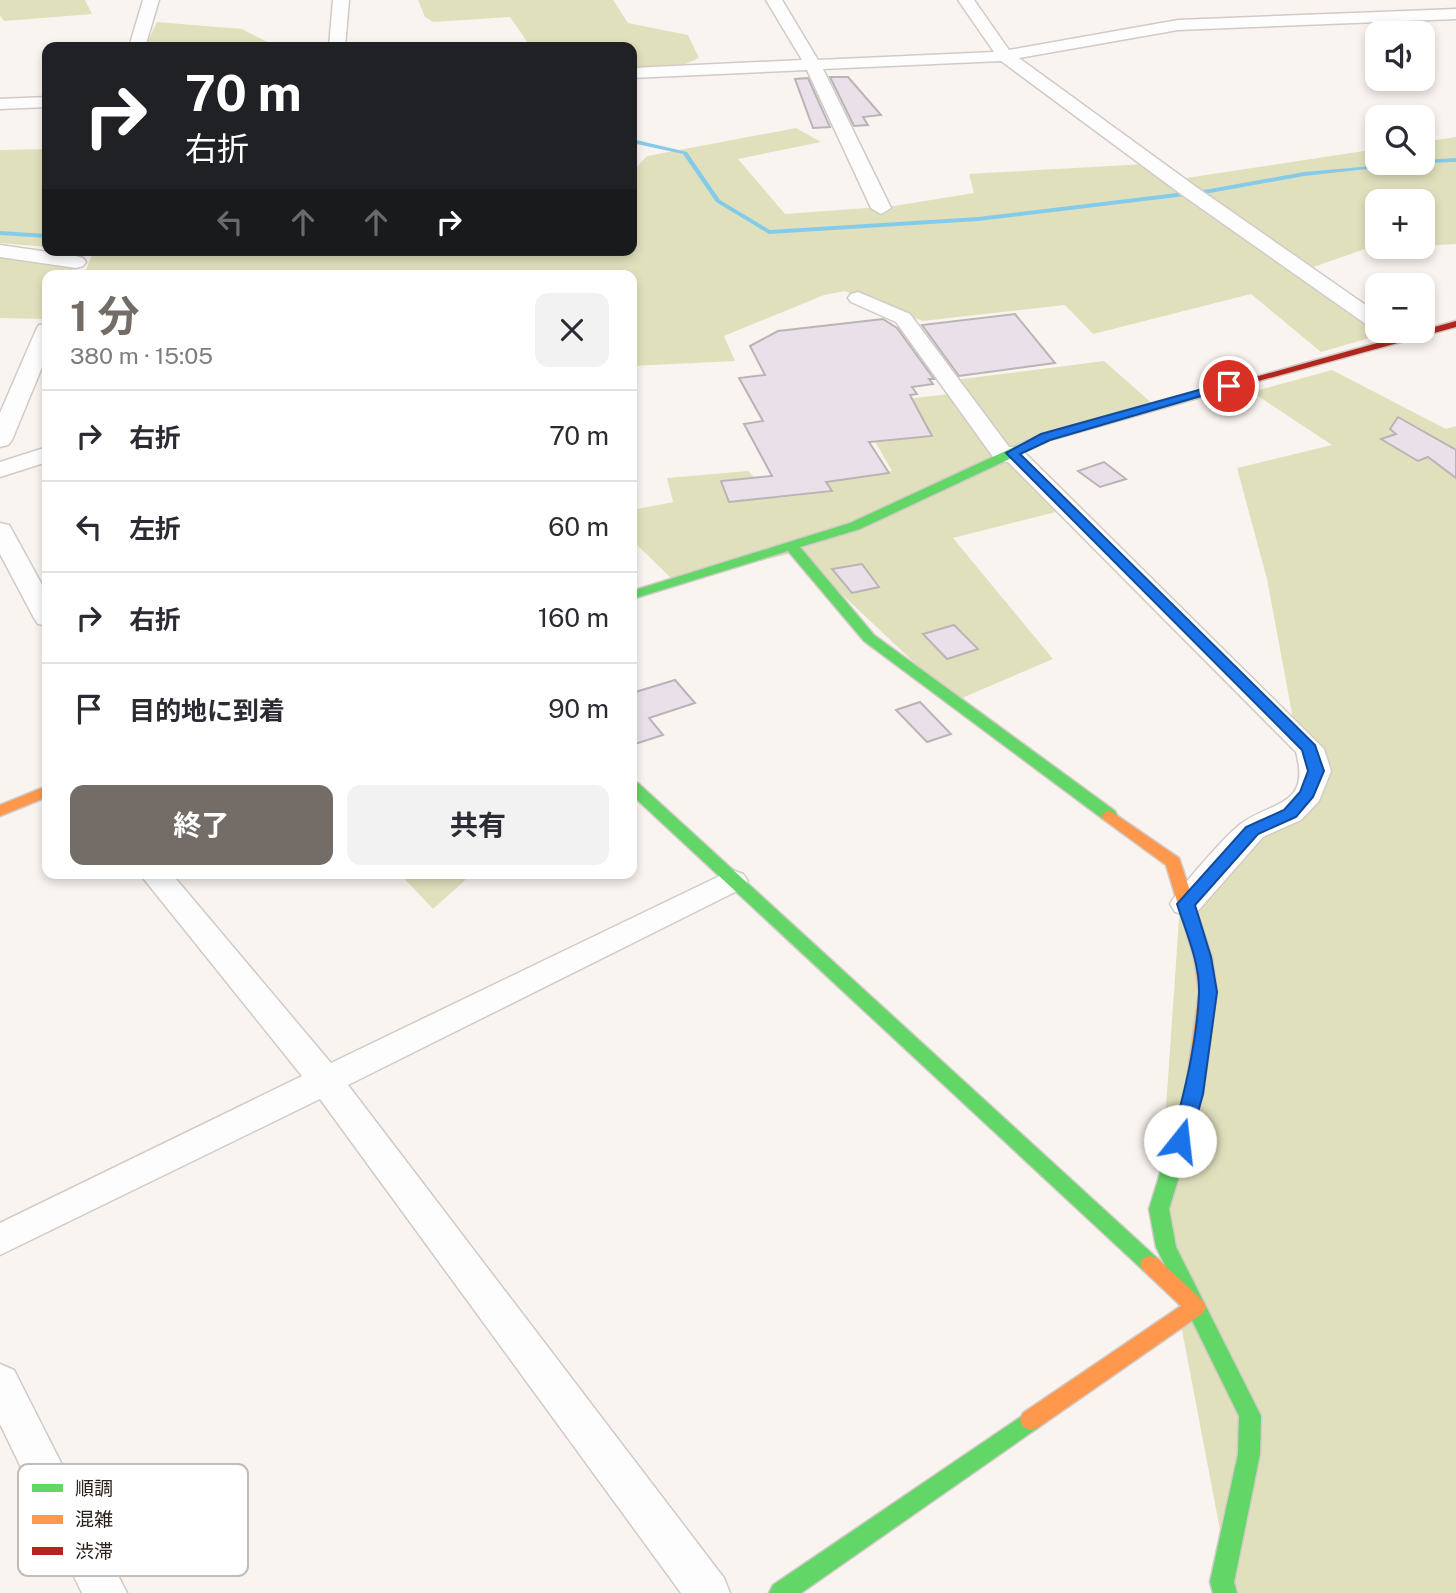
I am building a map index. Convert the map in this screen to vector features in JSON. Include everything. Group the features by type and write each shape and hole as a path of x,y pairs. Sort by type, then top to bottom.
{"street":[{"path":"139,42 151,0"},
{"path":"338,42 341,0"},
{"path":"774,0 813,65 881,208"},
{"path":"966,0 1005,56 1179,184 1365,315"},
{"path":"1449,0 1456,6"},
{"path":"1261,7 1275,21"},
{"path":"637,74 1005,56 1178,25 1456,14"},
{"path":"0,104 42,102"},
{"path":"0,251 75,262"},
{"path":"858,298 903,318 1008,455 1310,749 1316,771 1308,794 1290,813 1252,830 1186,904"},
{"path":"1435,328 1456,324"},
{"path":"0,440 42,342"},
{"path":"637,594 793,548 886,514 1046,437 1367,343"},
{"path":"0,470 42,456"},
{"path":"0,530 42,609"},
{"path":"793,548 869,638 1172,862 1203,957 1208,992 1194,1094 1159,1209 1166,1247 1250,1416 1249,1454 1222,1582 1225,1593"},
{"path":"637,792 1196,1307"},
{"path":"0,811 42,793"},
{"path":"159,879 325,1080 708,1593"},
{"path":"0,1240 732,881"},
{"path":"781,1593 1196,1307"},
{"path":"0,1382 41,1464"},
{"path":"97,1576 105,1593"}],"green space":[{"path":"0,0 85,0 92,14 4,21 0,16"},
{"path":"418,0 613,0 628,23 688,35 699,58 668,72 637,73 637,42 528,42 510,17 433,22 425,17"},
{"path":"157,22 242,29 267,42 147,42"},
{"path":"796,128 821,142 738,159 785,214 894,206 974,193 969,174 1146,164 1166,183 1365,315 1365,339 1321,352 1251,294 1093,334 1065,305 923,321 845,291 824,295 724,336 735,361 637,366 637,270 86,270 92,256 637,256 637,167 647,156"},
{"path":"1456,137 1456,244 1435,245 1435,189 1365,189 1365,249 1302,271 1173,180 1365,151 1365,175 1435,175 1435,140"},
{"path":"42,149 42,247 0,243 0,150"},
{"path":"0,251 76,262 73,270 42,270 42,319 0,318"},
{"path":"1104,361 1155,406 1012,453 954,380"},
{"path":"1332,370 1446,429 1456,426 1456,1593 1232,1593 1159,1209 1181,890 1307,794 1267,579 1237,468 1332,445 1252,392"},
{"path":"958,393 1004,456 1076,507 953,538 1053,659 955,701 797,552 675,582 637,545 637,509 673,502 667,478 748,471 776,498 831,492 826,482 892,471 854,405"},
{"path":"405,879 466,879 433,909"}],"building":[{"path":"830,77 848,77 881,115 863,117 868,125 854,126"},
{"path":"808,78 830,127 813,128 795,79"},
{"path":"1015,314 1055,363 959,376 922,325"},
{"path":"883,319 897,328 934,379 929,379 933,384 912,387 917,394 910,395 932,436 869,442 889,473 826,482 832,491 729,502 721,481 772,476 744,424 763,421 739,378 765,375 750,346 778,331"},
{"path":"1398,417 1456,450 1456,478 1428,457 1418,461 1381,439 1396,434 1390,429"},
{"path":"1104,462 1126,479 1100,487 1078,471"},
{"path":"862,564 879,587 852,593 832,569"},
{"path":"954,625 978,649 947,659 923,634"},
{"path":"675,680 695,703 649,718 663,735 637,743 637,691"},
{"path":"920,702 951,734 927,742 896,710"}],"waterway":[{"path":"637,142 685,153 718,201 769,232 978,219 1210,191 1304,174 1365,168"},
{"path":"1435,161 1456,160"},
{"path":"0,233 42,236"}],"traffic: fast":[{"path":"637,593 855,526 1046,437 1229,386"},
{"path":"793,548 869,638 1109,815"},
{"path":"637,792 1150,1264"},
{"path":"1176,1154 1159,1209 1166,1247 1250,1416 1249,1454 1222,1582 1225,1593"},
{"path":"781,1593 1031,1420"}],"traffic: slow":[{"path":"0,811 42,793"},
{"path":"1109,815 1173,862 1203,957 1208,992 1194,1094 1176,1154"},
{"path":"1031,1420 1196,1307 1150,1264"}],"traffic: jam":[{"path":"1229,386 1456,324"}],"route":[{"path":"1180,1141 1194,1094 1208,992 1203,957 1186,904 1252,830 1290,813 1308,794 1316,771 1310,749 1012,453 1046,437 1078,427 1229,386"}]}
